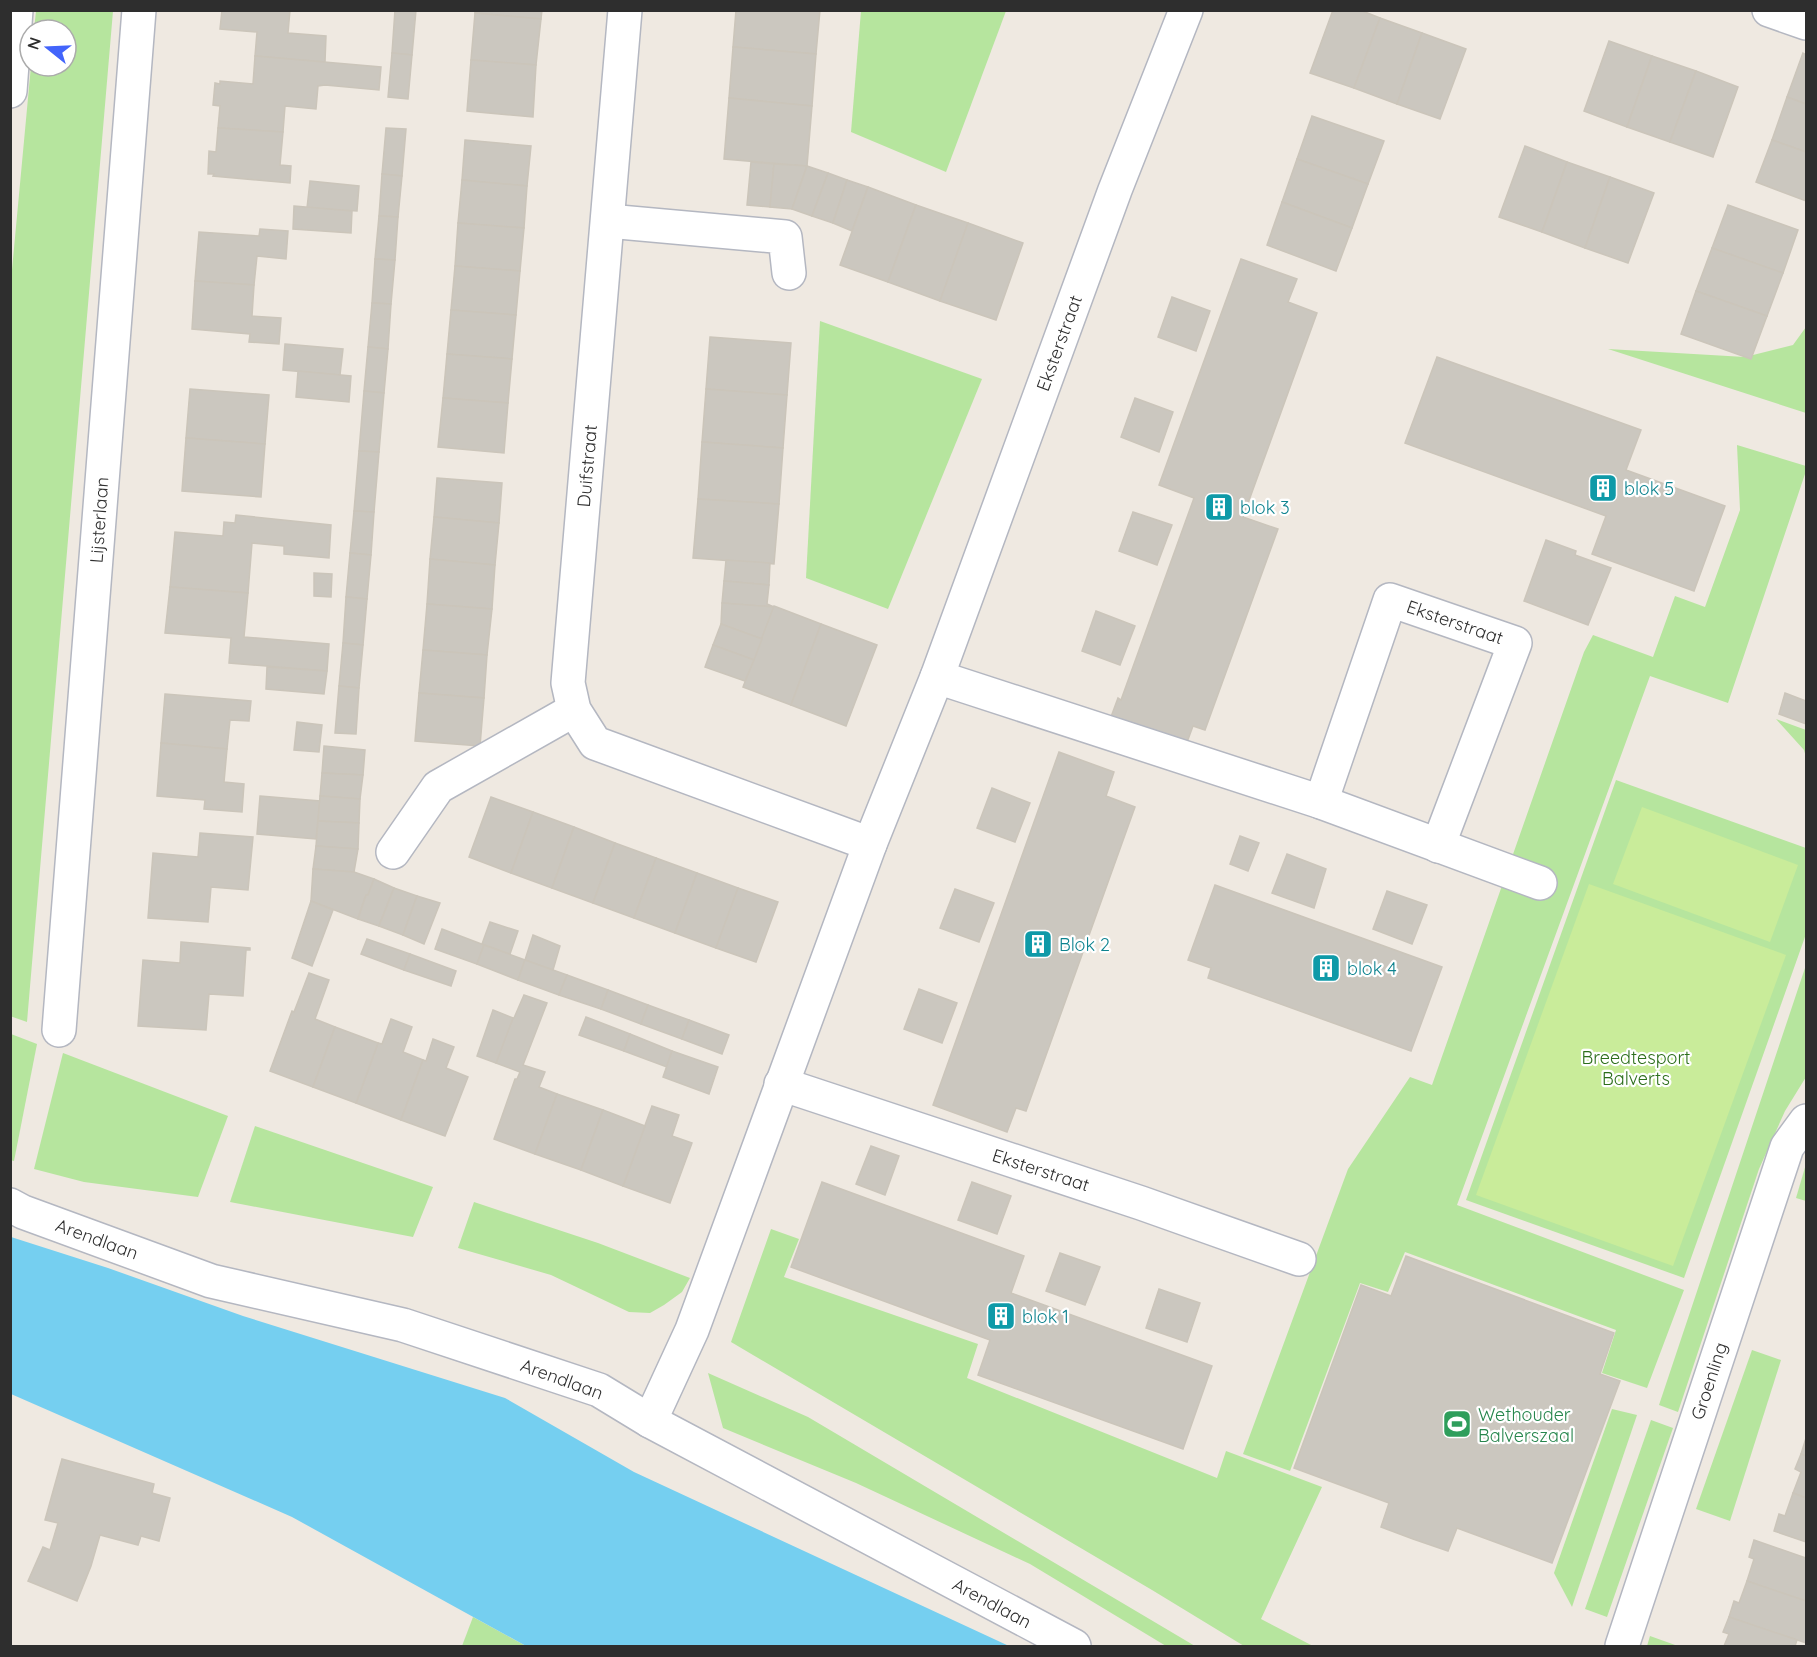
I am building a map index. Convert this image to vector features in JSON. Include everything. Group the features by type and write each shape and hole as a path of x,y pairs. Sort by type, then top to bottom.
{"street":[{"path":"10,91 16,10"},
{"name":"Lijsterlaan","path":"59,1029 139,10"},
{"name":"Duifstraat","path":"625,10 568,682 574,710 595,742 870,844"},
{"name":"Eksterstraat","path":"650,1421 692,1330 870,844 937,677 1115,190 1186,10"},
{"path":"1769,10 1806,23"},
{"path":"608,221 785,237 789,273"},
{"name":"Eksterstraat","path":"1321,802 1390,600 1515,643 1438,846"},
{"path":"937,677 1321,802 1540,884"},
{"path":"393,852 438,787 574,710"},
{"name":"Eksterstraat","path":"781,1084 1141,1203 1299,1259"},
{"name":"Groenling","path":"1622,1647 1787,1147 1806,1121"},
{"name":"Arendlaan","path":"10,1205 23,1212 211,1281 404,1325 599,1390 650,1421 1074,1647"}],"green space":[{"path":"36,11 113,11 27,1022 10,1016 10,291 30,78 78,78 78,18 35,18"},
{"path":"861,11 1006,11 946,172 851,132"},
{"path":"820,321 982,379 888,609 806,578"},
{"path":"1806,327 1806,413 1608,349 1745,357 1793,345"},
{"path":"1737,445 1806,466 1806,471 1728,703 1650,676 1457,1205 1684,1290 1647,1388 1602,1373 1616,1330 1405,1252 1388,1292 1360,1283 1290,1471 1243,1454 1348,1169 1410,1077 1432,1085 1584,652 1593,635 1653,657 1675,596 1705,607 1740,510"},
{"path":"1776,719 1806,730 1806,757 1804,750"},
{"name":"Breedtesport Balverts","path":"1616,780 1806,848 1806,934 1684,1278 1466,1200"},
{"path":"1642,807 1798,865 1770,942 1613,884"},
{"name":"Breedtesport Balverts","path":"1589,884 1786,955 1673,1266 1476,1195"},
{"path":"1805,968 1806,1077 1785,1111 1759,1169 1678,1412 1659,1405"},
{"path":"11,1034 37,1044 14,1161 10,1160"},
{"path":"63,1053 228,1116 198,1197 84,1182 34,1169"},
{"path":"255,1126 433,1187 413,1237 230,1202"},
{"path":"1806,1164 1806,1201 1796,1198"},
{"path":"474,1202 598,1243 690,1278 682,1292 650,1313 629,1312 551,1275 458,1248"},
{"path":"771,1229 799,1239 784,1277 978,1344 967,1378 1217,1478 1226,1451 1322,1487 1261,1619 1313,1646 1244,1646 731,1342"},
{"path":"1752,1350 1781,1360 1730,1521 1696,1509"},
{"path":"708,1373 808,1417 1195,1646 1166,1646 1030,1564 856,1483 723,1428"},
{"path":"1612,1409 1637,1415 1572,1607 1554,1573"},
{"path":"1651,1420 1673,1428 1607,1617 1585,1609"},
{"path":"473,1617 526,1646 462,1646"},
{"path":"1650,1636 1678,1646 1647,1646"}],"water":[{"path":"11,1237 108,1268 243,1316 505,1398 634,1472 1009,1646 526,1646 292,1517 11,1394"}],"building":[{"path":"222,10 290,10 288,33 326,36 325,62 255,56 257,32 220,29"},
{"path":"395,10 416,10 412,55 392,53"},
{"path":"475,10 542,10 541,19 475,13"},
{"path":"736,10 820,10 816,54 733,47"},
{"path":"1333,10 1360,10 1380,18 1354,88 1310,73"},
{"path":"475,13 541,19 536,65 471,60"},
{"path":"1380,18 1422,33 1397,104 1354,88"},
{"path":"1422,33 1466,49 1440,119 1397,104"},
{"path":"1609,41 1652,56 1627,127 1584,111"},
{"path":"733,47 816,54 812,106 729,98"},
{"path":"392,53 412,55 408,99 388,97"},
{"path":"1803,53 1806,55 1806,104 1787,97"},
{"path":"255,56 381,67 379,90 318,86 316,109 285,106 283,132 218,128 220,106 213,105 215,83 220,84 220,81 253,84"},
{"path":"1652,56 1696,71 1670,142 1627,127"},
{"path":"471,60 536,65 533,117 467,111"},
{"path":"1696,71 1738,87 1713,157 1670,142"},
{"path":"1787,97 1806,104 1806,152 1772,140"},
{"path":"729,98 812,106 807,166 724,159"},
{"path":"1312,116 1384,141 1368,184 1297,159"},
{"path":"218,128 283,132 280,165 291,166 290,183 208,174 209,151 216,152"},
{"path":"386,128 406,129 402,176 382,174"},
{"path":"465,140 531,146 527,186 462,180"},
{"path":"1772,140 1806,152 1806,201 1756,182"},
{"path":"1525,146 1567,162 1542,232 1499,217"},
{"path":"1297,159 1368,184 1352,228 1282,202"},
{"path":"751,162 774,164 770,207 747,205"},
{"path":"1567,162 1610,177 1585,248 1542,232"},
{"path":"774,164 807,166 792,209 770,207"},
{"path":"807,166 828,173 812,216 792,209"},
{"path":"828,173 847,180 833,223 812,216"},
{"path":"382,174 402,176 398,217 379,216"},
{"path":"1610,177 1654,193 1628,263 1585,248"},
{"path":"462,180 527,186 524,228 458,223"},
{"path":"847,180 868,187 852,231 833,223"},
{"path":"310,181 359,186 357,211 307,208"},
{"path":"868,187 916,205 888,282 840,265"},
{"path":"1282,202 1352,228 1336,271 1267,245"},
{"path":"916,205 968,223 940,301 888,282"},
{"path":"1728,205 1798,230 1783,273 1712,248"},
{"path":"294,206 352,211 351,233 293,229"},
{"path":"379,216 398,217 395,260 375,259"},
{"path":"458,223 524,228 520,271 455,266"},
{"path":"968,223 1023,243 996,320 940,301"},
{"path":"260,229 288,231 286,259 257,256 254,285 195,281 199,232 259,236"},
{"path":"1712,248 1783,273 1767,316 1696,291"},
{"path":"375,259 395,260 391,304 372,303"},
{"name":"blok 3","path":"1241,259 1297,279 1288,302 1317,313 1243,517 1278,529 1205,730 1193,726 1183,753 1108,725 1118,698 1121,700 1194,498 1159,485"},
{"path":"455,266 520,271 516,315 451,310"},
{"path":"195,281 254,285 252,316 281,318 279,344 249,342 250,334 192,329"},
{"path":"1696,291 1767,316 1751,359 1681,334"},
{"path":"1172,297 1210,311 1196,351 1158,337"},
{"path":"372,303 391,304 388,349 368,347"},
{"path":"451,310 516,315 512,359 447,354"},
{"path":"710,337 791,343 787,395 706,389"},
{"path":"285,344 343,349 340,375 283,370"},
{"path":"368,347 388,349 384,393 364,391"},
{"path":"447,354 512,359 508,403 443,398"},
{"name":"blok 5","path":"1437,357 1641,430 1626,470 1725,506 1694,591 1592,554 1606,516 1405,443"},
{"path":"298,371 351,376 349,402 296,397"},
{"path":"190,389 269,395 265,444 186,438"},
{"path":"706,389 787,395 783,448 702,442"},
{"path":"364,391 384,393 379,452 359,451"},
{"path":"443,398 508,403 504,453 438,447"},
{"path":"1135,398 1173,412 1159,452 1121,437"},
{"path":"186,438 265,444 261,497 182,491"},
{"path":"702,442 783,448 779,504 698,499"},
{"path":"359,451 379,452 374,512 354,511"},
{"path":"437,478 502,483 499,523 434,517"},
{"path":"698,499 779,504 774,564 693,558"},
{"path":"354,511 374,512 371,555 350,553"},
{"path":"1133,512 1172,525 1157,565 1119,551"},
{"path":"236,515 331,525 329,558 284,554 284,546 252,543 248,593 170,587 175,532 223,536 224,522 235,523"},
{"path":"434,517 499,523 495,565 430,559"},
{"path":"1546,540 1576,551 1575,555 1611,568 1588,625 1524,601"},
{"path":"350,553 371,555 367,599 346,597"},
{"path":"430,559 495,565 492,609 427,604"},
{"path":"726,560 770,563 769,585 724,581"},
{"path":"314,573 332,574 331,597 314,596"},
{"path":"724,581 769,585 767,604 774,607 722,603"},
{"path":"170,587 248,593 244,637 329,644 327,671 229,663 231,638 165,633"},
{"path":"346,597 367,599 363,645 343,643"},
{"path":"722,603 774,607 762,639 721,624"},
{"path":"427,604 492,609 487,655 423,650"},
{"path":"774,606 821,624 791,705 743,687"},
{"path":"1096,611 1135,626 1120,665 1082,651"},
{"path":"721,624 762,639 754,660 713,645"},
{"path":"821,624 877,645 846,726 791,705"},
{"path":"343,643 363,645 359,688 339,686"},
{"path":"713,645 754,660 745,681 705,667"},
{"path":"423,650 487,655 484,698 419,693"},
{"path":"267,667 327,671 324,694 266,689"},
{"path":"339,686 359,688 356,734 335,733"},
{"path":"419,693 484,698 480,746 415,741"},
{"path":"1785,693 1806,701 1806,724 1779,714"},
{"path":"165,694 251,701 249,721 230,720 227,749 161,743"},
{"path":"297,722 322,725 319,752 294,750"},
{"path":"161,743 227,749 224,782 244,784 242,812 204,809 205,800 157,796"},
{"path":"324,746 365,750 363,775 322,773"},
{"name":"Blok 2","path":"1059,752 1114,772 1106,796 1135,807 1026,1111 1016,1108 1007,1132 933,1105"},
{"path":"322,773 363,775 360,799 320,796"},
{"path":"992,788 1030,803 1015,842 977,828"},
{"path":"260,796 320,801 316,839 257,834"},
{"path":"320,796 360,799 359,823 318,821"},
{"path":"491,797 533,812 511,873 469,857"},
{"path":"533,812 574,827 552,888 511,873"},
{"path":"318,821 359,823 358,849 316,846"},
{"path":"574,827 615,843 593,903 552,888"},
{"path":"200,833 253,837 248,890 211,887 208,922 148,918 153,853 198,857"},
{"path":"1240,836 1259,843 1248,871 1230,864"},
{"path":"615,843 656,858 634,918 593,903"},
{"path":"316,846 358,849 354,872 313,869"},
{"path":"1287,854 1326,869 1314,908 1272,893"},
{"path":"656,858 697,873 675,933 634,918"},
{"path":"313,869 354,872 374,879 358,919 311,901"},
{"path":"697,873 738,888 716,948 675,933"},
{"path":"374,879 394,888 379,926 358,919"},
{"name":"blok 4","path":"1215,885 1442,967 1411,1051 1208,978 1211,968 1188,960"},
{"path":"394,888 417,896 403,935 379,926"},
{"path":"738,888 778,902 756,962 716,948"},
{"path":"955,889 994,903 979,942 940,928"},
{"path":"1387,891 1427,905 1412,944 1373,929"},
{"path":"417,896 440,903 424,944 403,935"},
{"path":"311,901 333,910 312,966 292,958"},
{"path":"490,922 518,931 510,954 482,944"},
{"path":"442,929 484,945 477,964 435,949"},
{"path":"533,935 560,946 553,970 525,960"},
{"path":"367,939 410,954 404,970 361,954"},
{"path":"181,942 250,948 246,950 243,996 209,994 206,1030 138,1026 143,960 180,963"},
{"path":"484,945 525,960 518,980 477,964"},
{"path":"410,954 456,971 451,986 404,970"},
{"path":"525,960 567,975 559,995 518,980"},
{"path":"309,973 329,980 315,1019 335,1027 313,1087 270,1071"},
{"path":"567,975 608,990 601,1009 559,995"},
{"path":"919,989 957,1003 942,1043 904,1029"},
{"path":"608,990 648,1005 641,1024 601,1009"},
{"path":"524,995 547,1003 523,1065 545,1072 539,1087 557,1094 535,1154 494,1139 515,1079 520,1072 496,1063"},
{"path":"648,1005 689,1020 682,1039 641,1024"},
{"path":"493,1010 513,1018 496,1063 477,1056"},
{"path":"586,1017 630,1034 624,1051 579,1035"},
{"path":"391,1019 412,1027 403,1052 423,1060 401,1120 356,1103 378,1043 382,1044"},
{"path":"689,1020 729,1035 722,1054 682,1039"},
{"path":"335,1027 378,1043 356,1103 313,1087"},
{"path":"630,1034 672,1051 667,1067 624,1051"},
{"path":"433,1039 454,1047 446,1068 468,1077 445,1136 401,1120"},
{"path":"672,1051 718,1067 709,1094 663,1077"},
{"path":"557,1094 603,1110 581,1170 535,1154"},
{"path":"652,1106 679,1115 672,1136 692,1143 670,1203 623,1186"},
{"path":"603,1110 645,1126 623,1186 581,1170"},
{"path":"871,1146 899,1156 885,1195 856,1184"},
{"name":"blok 1","path":"822,1182 1024,1256 1011,1293 1212,1366 1183,1449 978,1375 990,1340 791,1267"},
{"path":"972,1182 1011,1196 997,1234 958,1220"},
{"path":"1060,1253 1100,1267 1085,1305 1046,1291"},
{"name":"Wethouder Balverszaal","path":"1406,1256 1614,1333 1600,1374 1620,1381 1552,1563 1457,1528 1448,1551 1413,1539 1381,1527 1389,1503 1294,1468 1361,1285 1391,1296"},
{"path":"1159,1289 1200,1303 1187,1342 1146,1328"},
{"path":"1806,1438 1806,1456 1801,1454"},
{"path":"1801,1454 1806,1456 1806,1498 1793,1493 1801,1472 1795,1469"},
{"path":"62,1459 154,1484 152,1493 170,1498 159,1541 141,1536 138,1545 100,1535 77,1601 28,1581 43,1547 50,1550 58,1523 45,1520"},
{"path":"1793,1493 1806,1498 1806,1542 1774,1531 1779,1514 1785,1516"},
{"path":"1754,1540 1806,1558 1806,1601 1747,1581 1754,1559 1749,1557"},
{"path":"1747,1581 1806,1601 1806,1643 1729,1617 1734,1601 1739,1603"},
{"path":"1729,1617 1797,1640 1795,1646 1724,1646 1729,1634 1723,1632"}],"place":[{"name":"blok 5","path":"1603,488"},
{"name":"blok 3","path":"1219,507"},
{"name":"Blok 2","path":"1038,944"},
{"name":"blok 4","path":"1326,968"},
{"name":"blok 1","path":"1001,1316"},
{"name":"Wethouder Balverszaal","path":"1457,1424"}]}
